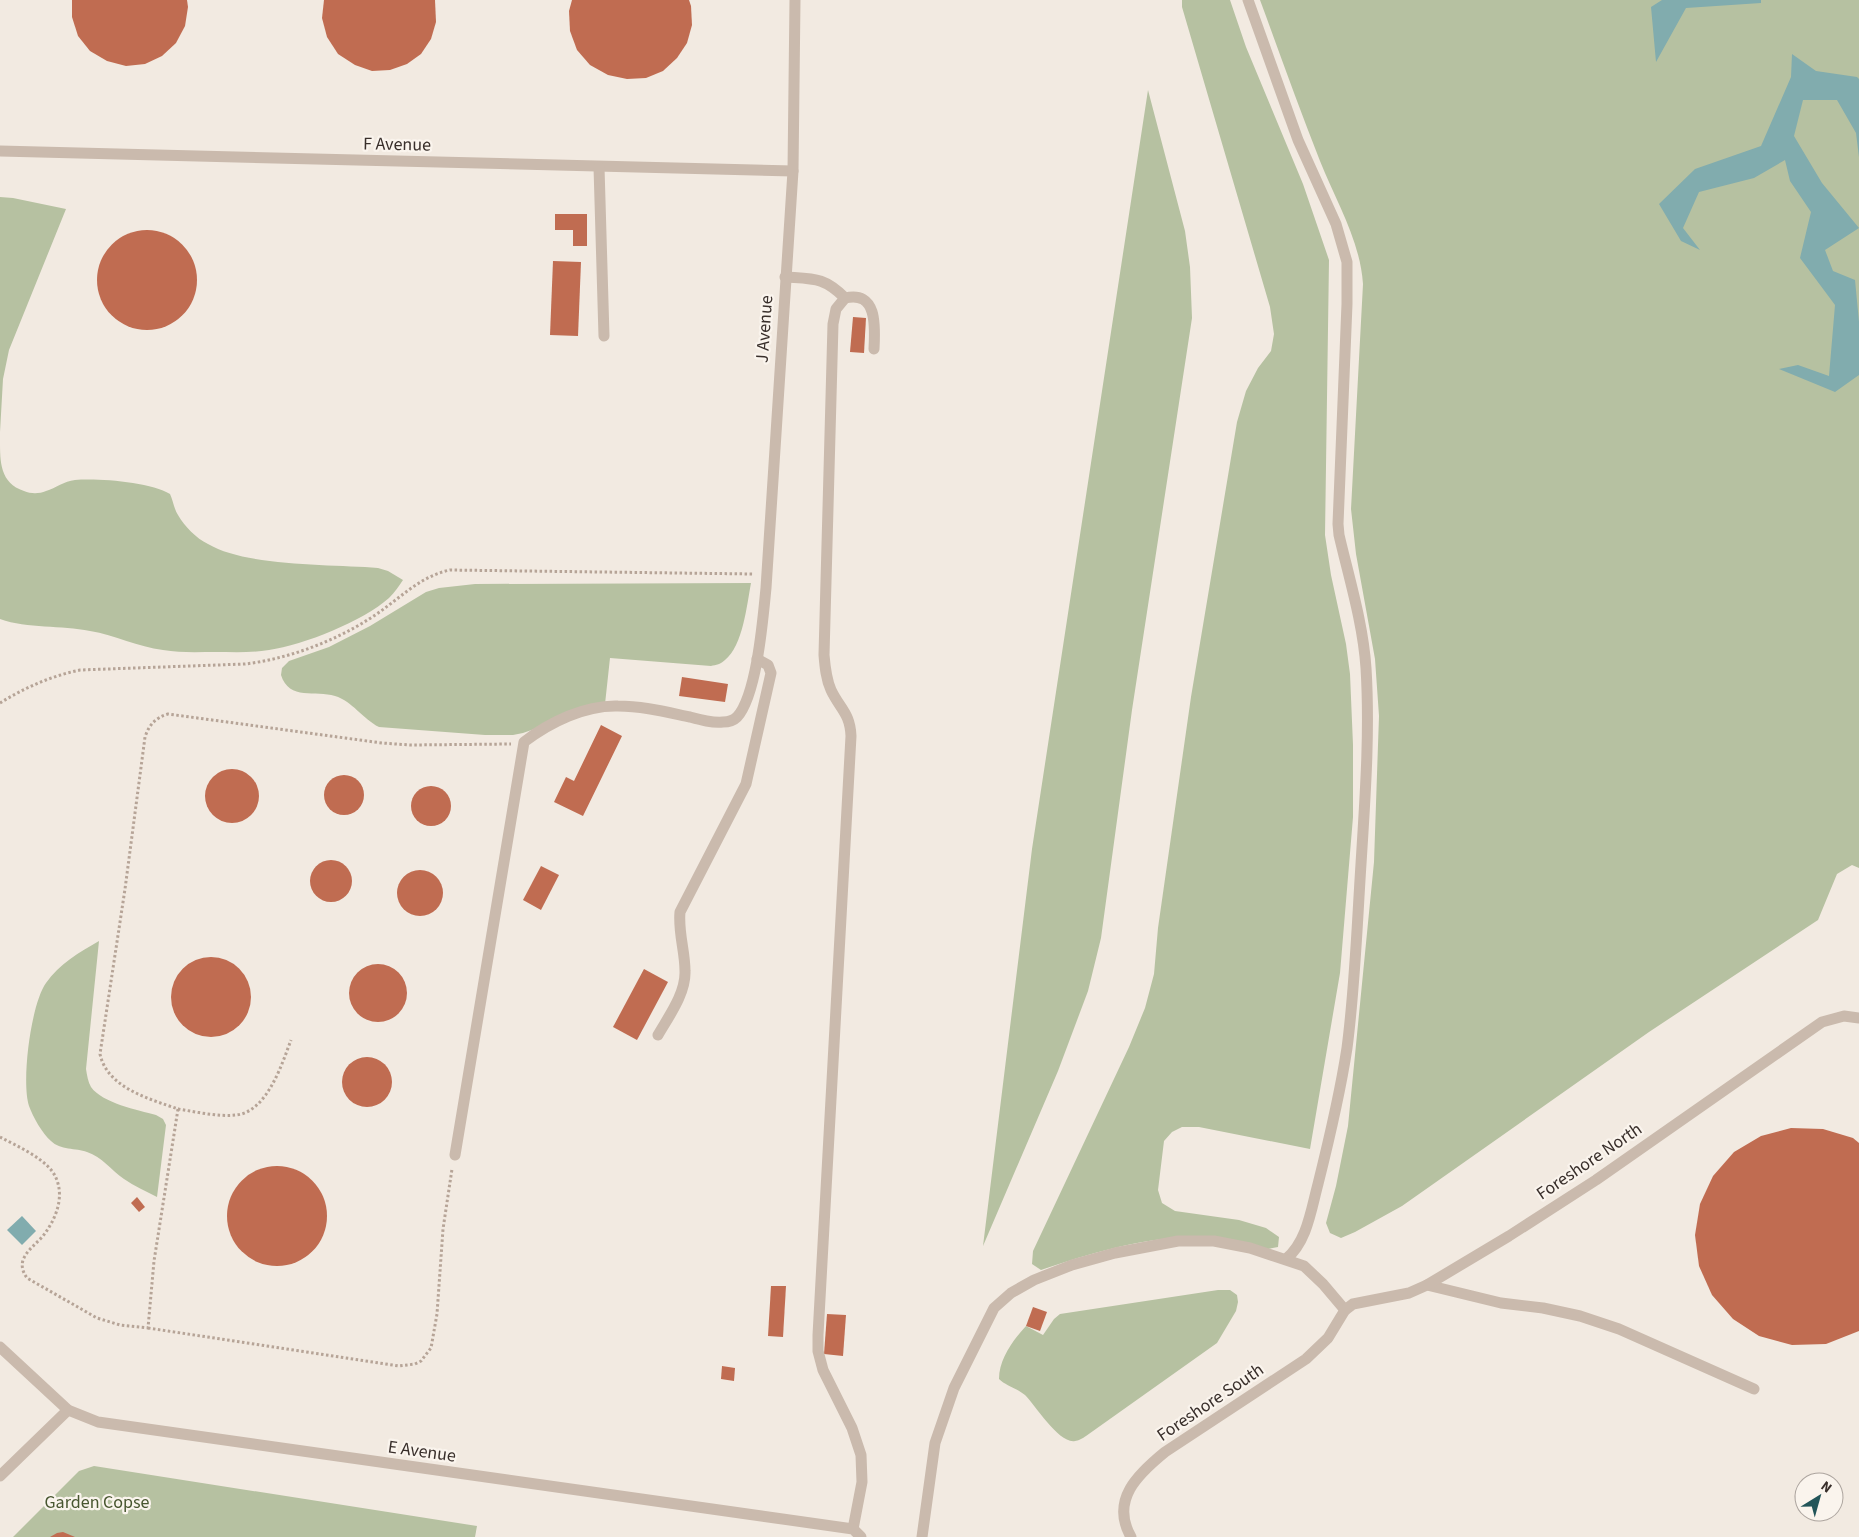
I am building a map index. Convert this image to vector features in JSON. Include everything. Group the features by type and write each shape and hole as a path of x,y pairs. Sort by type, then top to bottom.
{"lane":[{"name":"J Avenue","path":"524,742 575,714 590,708 610,706 652,710 710,722 730,721 736,718 746,700 762,632 766,575 793,171 795,0"},
{"path":"1248,0 1298,140 1336,224 1346,262 1347,304 1337,514 1338,535 1357,609 1364,649 1366,680 1365,799 1355,968 1346,1050 1331,1128 1302,1240 1296,1251 1286,1259"},
{"name":"F Avenue","path":"0,151 793,171"},
{"path":"599,167 604,336"},
{"path":"785,277 819,280 828,283 845,298"},
{"path":"857,1533 862,1482 861,1455 849,1421 823,1370 818,1352 851,736 847,715 828,683 824,655 833,324 836,309 845,298 856,297 869,305 875,320 874,349"},
{"path":"658,1035 684,987 685,972 679,924 680,912 746,784 771,673 768,665 757,659"},
{"path":"455,1155 524,742"},
{"name":"Foreshore North","path":"1345,1310 1353,1304 1396,1297 1427,1285 1509,1236 1596,1180 1822,1022 1844,1016 1859,1018"},
{"path":"922,1537 938,1430 961,1371 994,1308 1002,1300 1034,1280 1072,1265 1115,1253 1178,1241 1214,1241 1250,1248 1304,1266 1345,1310"},
{"path":"1427,1285 1501,1303 1543,1308 1580,1316 1619,1329 1754,1389"},
{"name":"Foreshore South","path":"1131,1537 1126,1528 1124,1518 1126,1495 1149,1465 1165,1452 1306,1359 1328,1338 1345,1310"},
{"name":"E Avenue","path":"0,1347 68,1410 98,1422 857,1533"},
{"path":"0,1476 68,1410"}],"path":[{"path":"0,703 36,684 80,670 244,664 275,658 316,645 351,629 371,618 423,579 450,570 766,575"},
{"path":"291,1040 272,1084 259,1103 246,1113 226,1115 178,1109 150,1099 115,1080 102,1063 100,1054 125,889 144,737 153,721 160,716 176,715 356,740 410,745 517,745 524,742"},
{"path":"148,1328 154,1261 178,1109"},
{"path":"0,1137 51,1170 59,1188 58,1206 55,1216 42,1237 24,1259 24,1272 27,1278 48,1291 97,1318 120,1325 399,1366 415,1364 421,1361 431,1348 436,1326 443,1228 455,1155"}],"green space":[{"path":"1182,0 1230,0 1246,47 1303,184 1329,260 1325,535 1350,674 1353,745 1353,817 1340,973 1310,1149 1199,1127 1182,1127 1172,1132 1164,1141 1158,1190 1162,1203 1175,1211 1239,1220 1266,1228 1279,1237 1278,1247 1268,1249 1211,1238 1174,1238 1136,1243 1041,1270 1032,1264 1033,1251 1129,1047 1145,1008 1154,974 1158,928 1191,697 1237,422 1246,391 1258,368 1271,351 1274,334 1270,307 1182,7"},
{"path":"1260,0 1859,0 1859,868 1852,865 1837,874 1818,920 1649,1032 1402,1206 1341,1238 1330,1233 1326,1223 1336,1186 1348,1126 1374,862 1379,716 1375,659 1356,554 1351,509 1363,284 1361,268 1352,236 1312,141"},
{"path":"1148,90 1185,231 1190,267 1192,318 1132,710 1101,938 1088,991 1058,1071 983,1246 1032,849"},
{"path":"0,197 66,209 9,350 3,379 0,432"},
{"path":"0,456 3,471 10,483 27,492 41,493 75,480 110,480 150,486 170,494 178,515 187,528 195,535 204,542 225,551 267,561 378,568 388,571 403,580 389,598 378,607 349,623 299,643 262,651 169,651 90,631 33,626 0,619"},
{"path":"751,583 740,635 731,654 722,662 711,666 610,658 605,704 513,735 485,735 379,727 341,698 328,694 297,691 285,683 281,675 282,668 289,661 329,647 370,626 426,592 439,588 475,584"},
{"path":"99,941 86,1069 88,1078 91,1087 96,1093 112,1102 156,1115 163,1119 166,1125 157,1197 124,1179 92,1154 55,1144 41,1129 29,1106 26,1079 29,1043 41,993 51,976 63,964"},
{"path":"1218,1290 1230,1290 1237,1295 1238,1302 1236,1311 1217,1343 1079,1440 1069,1440 1062,1437 1025,1395 999,1379 1004,1357 1016,1337 1026,1326 1043,1335 1054,1319 1060,1314"},
{"name":"Garden Copse","path":"94,1466 477,1526 475,1537 13,1537 79,1471"}],"water":[{"path":"1662,0 1761,0 1761,3 1686,8 1656,62 1651,7"},
{"path":"1792,54 1816,71 1857,77 1859,79 1859,157 1856,133 1837,100 1803,100 1794,136 1822,183 1859,228 1825,250 1833,271 1855,280 1859,322 1859,375 1835,392 1779,369 1798,365 1829,376 1835,305 1800,258 1811,212 1790,181 1785,160 1754,178 1699,192 1683,228 1700,250 1681,241 1659,204 1695,169 1761,146 1791,77"},
{"path":"22,1216 36,1231 22,1245 7,1230"}],"building":[{"path":"72,0 187,0 188,7 185,26 176,43 162,56 145,64 126,66 107,61 90,51 78,36 72,17"},
{"path":"324,0 435,0 436,22 431,39 421,54 407,64 390,70 372,71 355,65 338,54 327,37 322,18"},
{"path":"572,0 689,0 692,25 687,43 677,58 663,71 646,78 627,79 608,75 590,65 577,50 570,31 569,11"},
{"path":"555,214 587,214 587,246 573,246 573,230 555,230"},
{"path":"147,230 166,234 182,245 193,261 197,280 193,299 182,315 166,326 147,330 128,326 112,315 101,299 97,280 101,261 112,245 128,234"},
{"path":"553,261 581,262 578,336 550,335"},
{"path":"853,317 866,318 864,353 850,352"},
{"path":"682,677 728,684 725,702 679,696"},
{"path":"601,725 622,736 583,816 554,802 566,777 574,781"},
{"path":"227,769 237,769 247,773 255,781 259,796 255,811 247,819 237,823 227,823 217,819 209,811 205,801 205,791 209,781 217,773"},
{"path":"344,775 358,781 364,795 358,809 344,815 330,809 324,795 330,781"},
{"path":"431,786 445,792 451,806 445,820 431,826 417,820 411,806 417,792"},
{"path":"335,860 343,863 349,869 352,881 349,893 343,899 327,902 319,899 313,893 310,877 313,869 319,863"},
{"path":"541,866 559,875 541,910 523,900"},
{"path":"420,870 433,874 439,880 443,893 439,906 433,912 420,916 407,912 401,906 397,893 401,880 407,874"},
{"path":"211,957 226,960 239,969 248,982 251,997 248,1012 239,1025 226,1034 211,1037 196,1034 183,1025 174,1012 171,997 174,982 183,969 196,960"},
{"path":"378,964 389,966 402,977 407,993 405,1004 394,1017 378,1022 367,1020 354,1009 349,993 351,982 362,969"},
{"path":"644,969 668,982 637,1040 613,1027"},
{"path":"362,1057 372,1057 385,1064 392,1077 392,1087 385,1100 372,1107 362,1107 353,1103 346,1096 342,1087 342,1077 346,1068 353,1061"},
{"path":"1791,1128 1823,1129 1853,1138 1859,1143 1859,1331 1826,1344 1792,1345 1759,1336 1733,1319 1712,1295 1699,1266 1695,1235 1700,1204 1713,1176 1734,1152 1761,1136"},
{"path":"277,1166 296,1170 312,1181 323,1197 327,1216 323,1235 312,1251 296,1262 277,1266 258,1262 242,1251 231,1235 227,1216 231,1197 242,1181 258,1170"},
{"path":"137,1197 145,1207 139,1212 131,1203"},
{"path":"771,1286 786,1286 783,1337 768,1336"},
{"path":"1033,1307 1047,1312 1040,1331 1026,1326"},
{"path":"827,1314 846,1315 843,1356 824,1354"},
{"path":"722,1366 735,1368 734,1381 721,1379"},
{"path":"63,1532 75,1537 50,1537 57,1533"}]}
